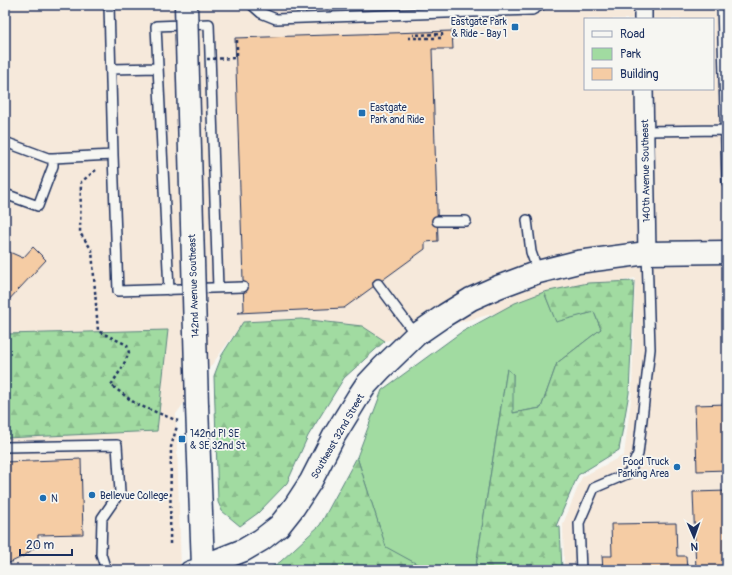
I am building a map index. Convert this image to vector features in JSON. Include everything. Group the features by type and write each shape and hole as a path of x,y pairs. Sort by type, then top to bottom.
{"street":[{"name":"142nd Avenue Southeast","path":"186,5 197,406 198,569"},
{"path":"643,5 643,18"},
{"name":"140th Avenue Southeast","path":"644,90 647,253"},
{"name":"Southeast 32nd Street","path":"198,569 244,550 261,540 279,526 294,507 311,481 334,436 366,385 416,335 471,299 538,272 578,262 647,253 727,252"}],"lane":[{"path":"109,5 118,291 243,287"},
{"path":"252,5 261,13 276,19 532,10 541,5"},
{"path":"722,5 727,182"},
{"path":"169,290 156,26 209,24 218,288"},
{"path":"111,69 158,68"},
{"path":"644,131 726,130"},
{"path":"5,142 48,158 113,156"},
{"path":"5,194 38,206 53,166 53,158"},
{"path":"527,220 531,252 538,272"},
{"path":"437,221 466,221"},
{"path":"581,570 579,523 594,488 629,473 638,454 650,349 647,253"},
{"path":"378,284 416,335"},
{"path":"5,447 117,445 120,492 102,518 102,554 106,570"}],"path":[{"path":"408,38 442,38 442,34 413,35"},
{"path":"200,59 237,58 237,40"},
{"path":"97,166 97,169 82,182 80,233 92,250 98,331 127,345 128,353 122,368 111,385 136,404 178,421 171,447 170,544"}],"shaded area":[{"path":"5,5 727,5 727,570 564,570 563,524 582,477 624,455 632,392 635,278 385,341 361,326 243,322 176,414 181,570 5,570"}],"green space":[{"path":"634,281 629,393 619,450 578,475 556,526 560,527 562,570 472,570 476,566 507,369 513,374 513,413 541,408 557,363 601,329 594,312 556,322 544,292 588,283"},
{"path":"544,292 556,321 594,312 601,329 557,363 541,408 512,413 513,374 507,369 476,566 472,570 428,570 386,548 357,457 382,390 460,333 515,303"},
{"path":"301,319 362,326 385,341 344,378 308,436 287,483 258,513 240,526 222,511 218,502 214,376 222,355 243,322"},
{"path":"168,330 157,431 5,438 5,334"},
{"path":"357,457 386,547 428,570 267,570 280,562 320,525"}],"building":[{"path":"452,31 453,49 432,49 438,241 425,242 425,249 344,308 238,313 244,310 235,38"},
{"path":"33,247 46,260 5,304 5,250 23,258"},
{"path":"727,404 727,470 697,471 695,405"},
{"name":"142nd Pl SE & SE 32nd St","path":"180,436 184,436 184,442 180,442"},
{"name":"N","path":"81,459 83,534 38,535 38,545 24,556 5,565 5,462"},
{"path":"727,491 727,570 696,570 693,492"},
{"path":"676,523 677,556 686,556 687,570 603,570 602,556 612,556 611,524"}],"place":[{"name":"Eastgate Park & Ride - Bay 1","path":"515,27"},
{"name":"Eastgate Park and Ride","path":"362,113"},
{"name":"142nd Pl SE & SE 32nd St","path":"182,439"},
{"name":"Food Truck Parking Area","path":"677,467"},
{"name":"Bellevue College","path":"92,495"},
{"name":"N","path":"43,498"}]}
